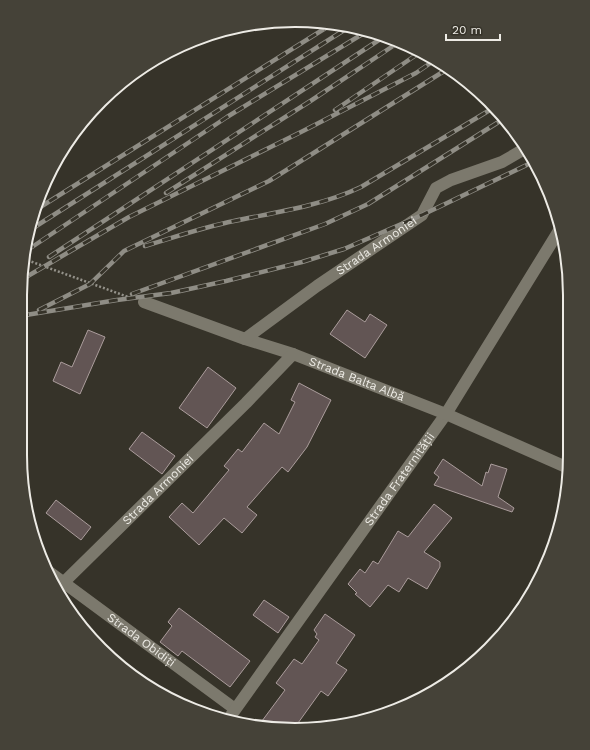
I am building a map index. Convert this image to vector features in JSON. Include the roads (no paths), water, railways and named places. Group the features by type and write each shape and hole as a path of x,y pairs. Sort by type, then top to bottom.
{"street":[{"name":"Strada Armoniei","path":"245,339 317,286 422,215 436,188 451,180 502,162 521,151"},
{"name":"Strada Fraternității","path":"231,715 446,414 556,236"},
{"name":"Strada Balta Albă","path":"144,302 245,339 293,354 446,414 562,465"},
{"name":"Strada Armoniei","path":"61,585 246,403 293,354"},
{"name":"Strada Obidiți","path":"62,588 235,709"}],"railway":[{"path":"42,206 325,29"},
{"path":"36,226 342,31"},
{"path":"31,248 227,117 361,35"},
{"path":"49,257 379,40"},
{"path":"166,193 312,100 394,46"},
{"path":"335,110 415,56"},
{"path":"28,276 129,217 303,131 416,73 430,64"},
{"path":"39,310 90,284 124,251 269,181 443,72"},
{"path":"145,246 212,226 299,208 346,194 361,187 489,110"},
{"path":"132,294 325,224 368,204 499,122"},
{"path":"27,315 171,293 302,262 344,249 422,215 529,164"}]}
